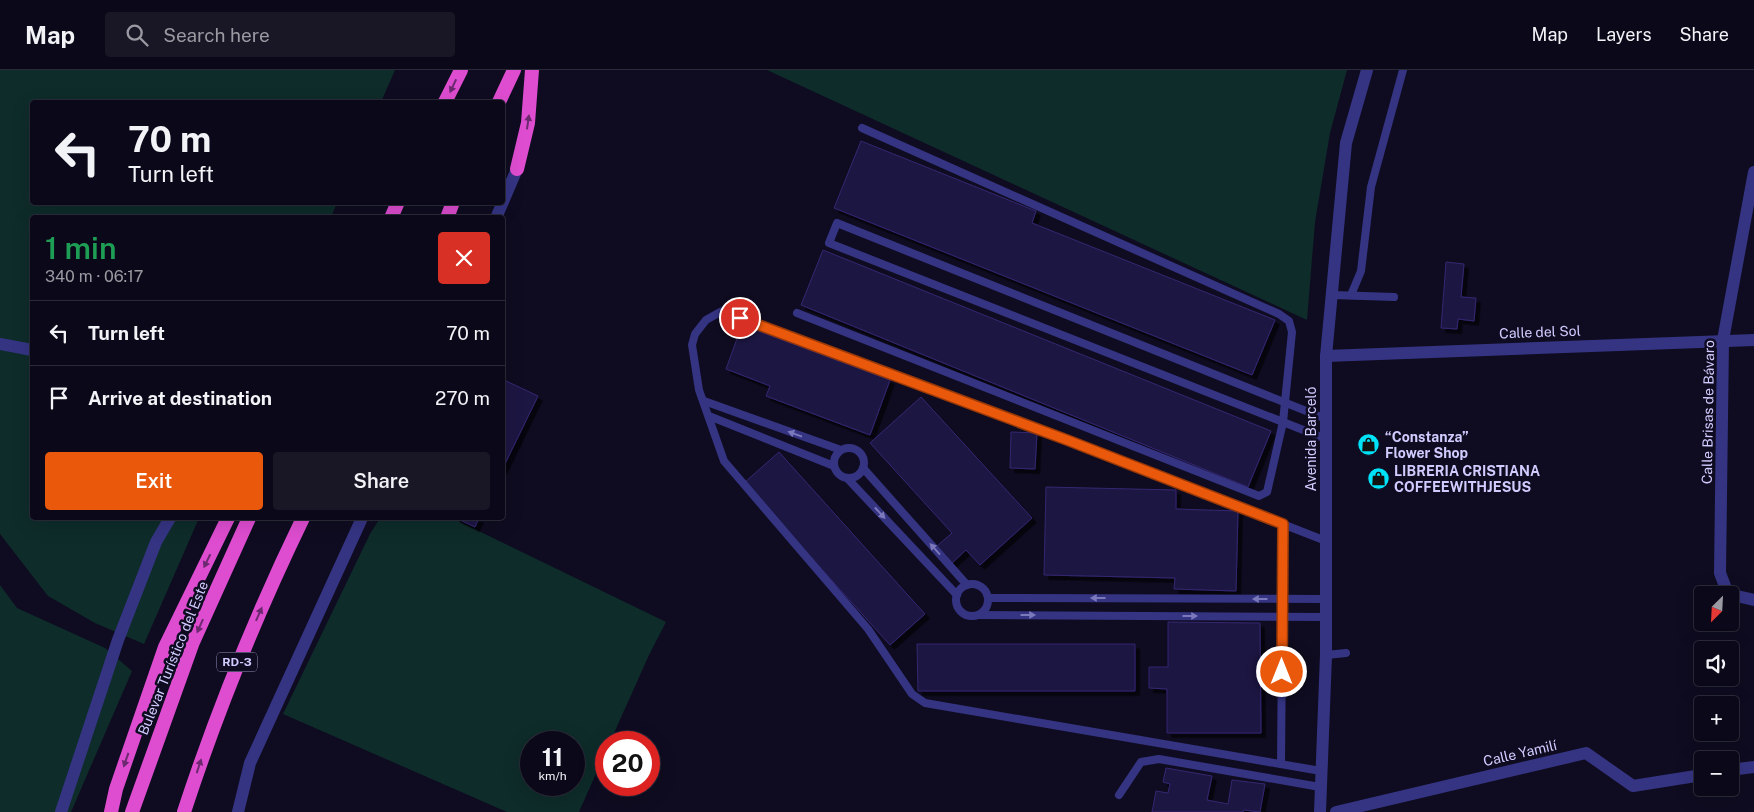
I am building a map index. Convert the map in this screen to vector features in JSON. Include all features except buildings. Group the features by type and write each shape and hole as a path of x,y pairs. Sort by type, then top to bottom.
{"highway":[{"path":"446,100 461,70"},
{"path":"500,100 514,70"},
{"path":"517,169 528,123 532,70"},
{"path":"111,812 116,788 165,647 227,520"},
{"name":"Bulevar Turístico del Este","path":"132,812 193,642 248,520"},
{"name":"RD-3","path":"184,812 238,660 302,520"}],"street":[{"name":"Avenida Barceló","path":"1320,812 1326,655 1326,356 1346,143 1367,70"},
{"path":"505,197 517,169"},
{"name":"Calle Brisas de Bávaro","path":"1725,586 1720,573 1723,340 1754,172"},
{"name":"Calle del Sol","path":"1326,356 1754,340"},
{"path":"0,344 30,350"},
{"path":"61,812 118,640 156,542 169,520"},
{"path":"238,812 250,763 361,520"},
{"path":"1739,597 1754,600"},
{"name":"Calle Yamilí","path":"1336,812 1586,753 1633,786 1694,776"},
{"path":"1739,769 1754,767"}],"lane":[{"path":"1351,295 1361,271 1371,187 1403,70"},
{"path":"797,313 1260,496 1267,492 1286,403 1292,332 1289,321 1279,314 862,128"},
{"path":"1326,419 837,223 829,242 1326,440"},
{"path":"1332,295 1394,298"},
{"path":"1321,771 925,702 912,694 868,629 727,468 699,390 692,345 695,334 706,320 722,311 1067,440 1326,541"},
{"path":"704,401 841,450 850,448 858,452 864,459 863,468 857,476 846,478"},
{"path":"709,416 834,466 839,474 846,478 957,595 957,606 964,614 1326,617"},
{"path":"834,466 835,457 841,450"},
{"path":"863,468 967,585 981,587 988,598 986,608 979,615"},
{"path":"1281,764 1283,524"},
{"path":"957,595 967,585"},
{"path":"988,598 1326,599"},
{"path":"1326,655 1346,653"},
{"path":"1119,795 1141,762 1159,759 1320,787"}],"green space":[{"path":"0,70 395,70 382,100 30,100 30,205 336,205 332,215 30,215 30,520 198,520 144,644 95,623 48,596 0,534"},
{"path":"767,70 1347,70 1330,133 1315,222 1307,320"},
{"path":"379,520 456,520 666,622 615,731 595,731 595,776 579,812 507,812 283,714 370,534"},
{"path":"0,585 17,608 105,648 132,671 71,812 0,812"}],"place":[{"name":"“Constanza” Flower Shop","path":"1369,445"},
{"name":"LIBRERIA CRISTIANA COFFEEWITHJESUS","path":"1378,479"}],"route":[{"path":"740,318 1067,440 1283,524 1282,672"}]}
